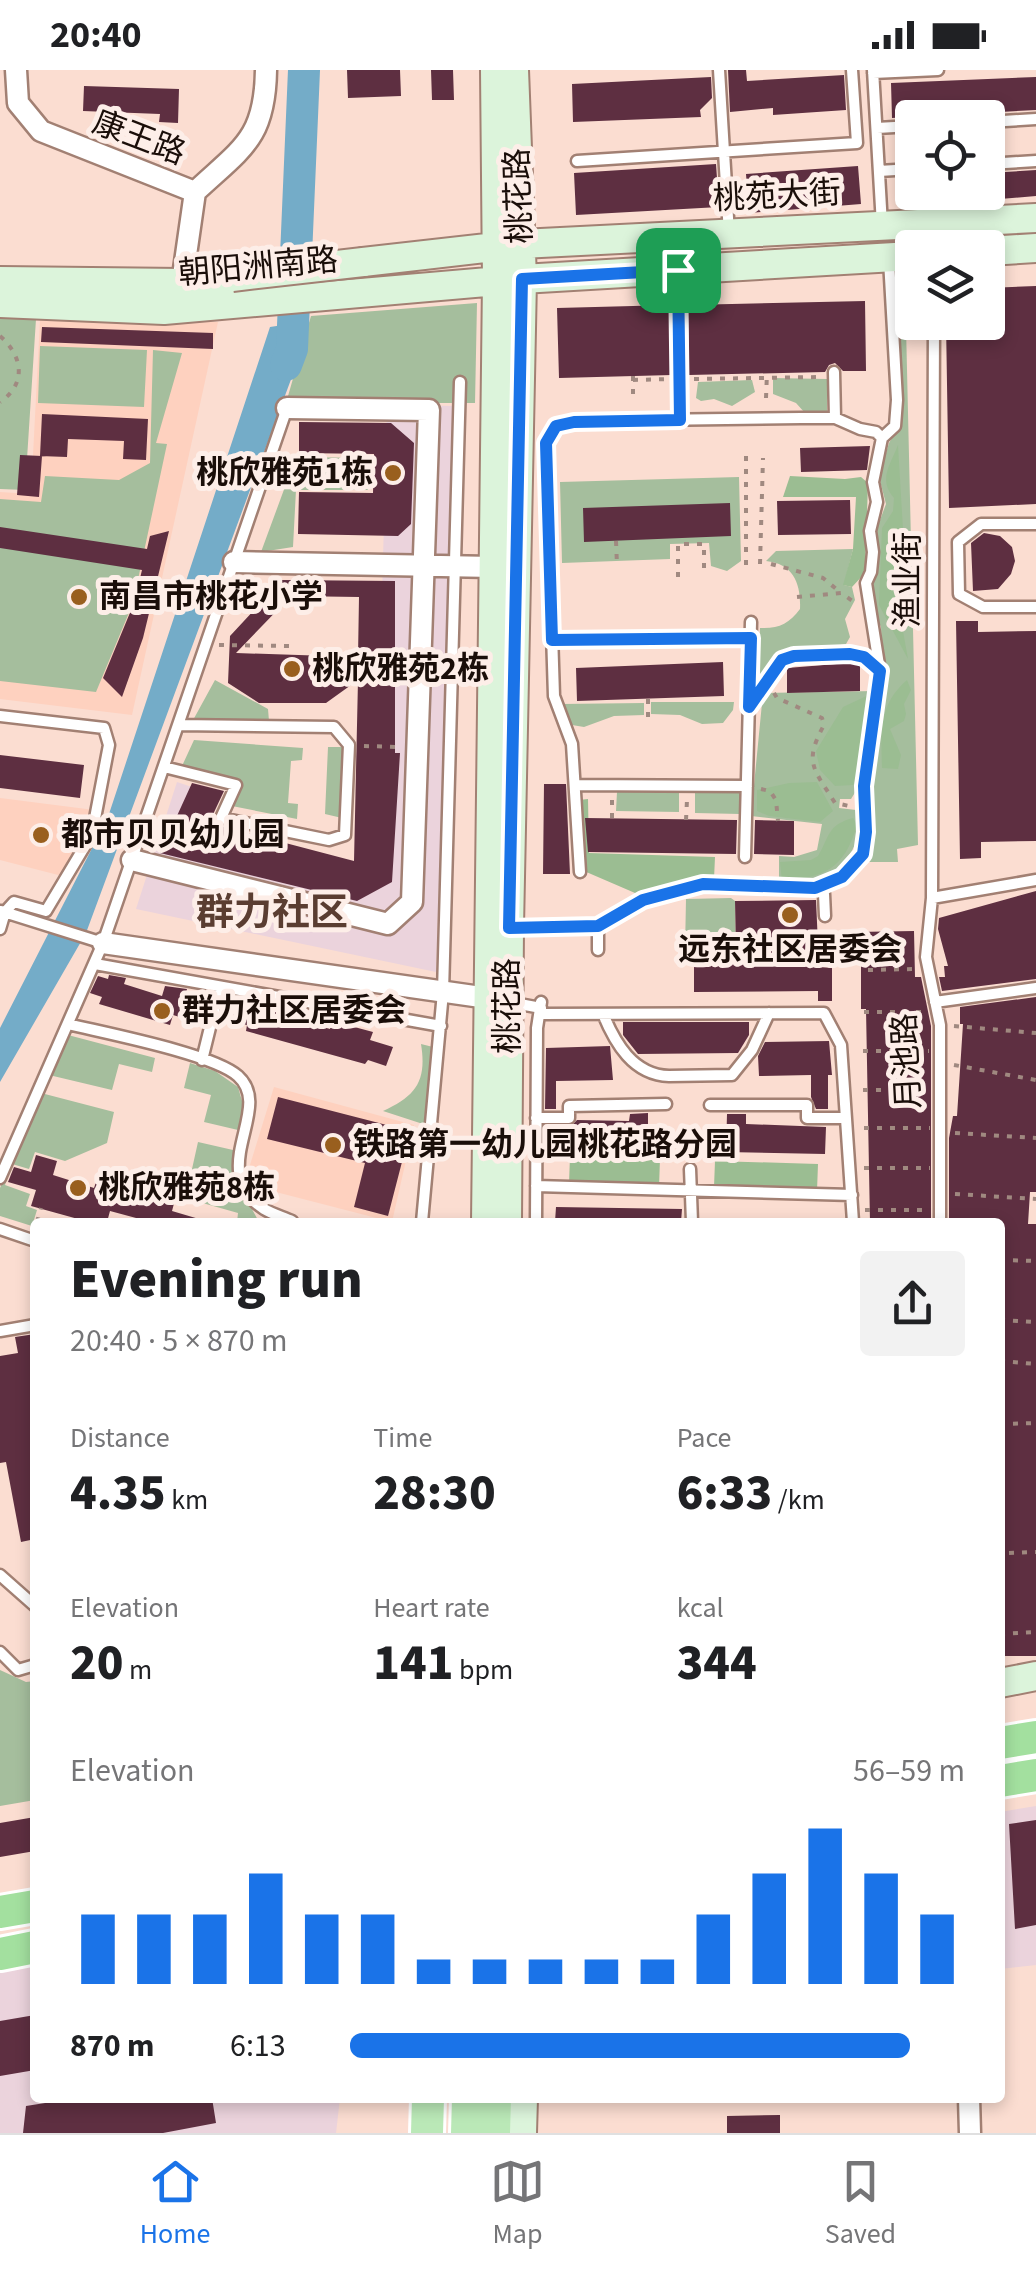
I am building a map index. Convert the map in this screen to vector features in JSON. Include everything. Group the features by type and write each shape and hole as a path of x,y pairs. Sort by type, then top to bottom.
{"highway":[{"path":"1005,1742 1036,1737"},
{"path":"1005,1780 1036,1774"},
{"path":"0,1912 30,1907"},
{"path":"0,1954 30,1949"}],"main road":[{"name":"桃花路","path":"486,1218 498,1000 509,928 510,280 495,70"},
{"name":"桃花路","path":"509,246 514,70"},
{"name":"桃苑大街","path":"509,246 1036,218"},
{"name":"朝阳洲南路","path":"0,303 164,310 363,262 509,246"},
{"path":"1005,250 1036,248"},
{"name":"桃苑大街","path":"510,280 895,256"},
{"name":"桃花路","path":"506,1218 498,1000 494,567 510,280"},
{"name":"朝阳洲南路","path":"0,281 182,282 231,291 361,293 510,280"},
{"path":"1005,1682 1036,1676"},
{"path":"427,2133 428,2103"},
{"path":"442,2103 442,2133"},
{"path":"468,2103 468,2133"},
{"path":"494,2133 495,2103"},
{"path":"522,2133 524,2103"}],"street":[{"name":"康王路","path":"16,70 9,106 41,130 112,162 195,192 182,282"},
{"path":"195,192 256,131 266,104 266,70"},
{"path":"132,860 388,924 412,902 430,410 287,408"},
{"path":"234,562 494,567"},
{"path":"104,944 498,1000"},
{"path":"969,2103 970,2133"}],"lane":[{"path":"718,70 729,234"},
{"path":"577,161 857,143 852,70"},
{"path":"882,226 873,72 938,70"},
{"path":"1005,121 1036,119"},
{"path":"876,128 895,127"},
{"path":"1005,163 1036,161"},
{"path":"879,171 895,170"},
{"path":"678,270 680,420"},
{"path":"509,928 598,926 643,900 703,884 815,888 842,877 863,854 864,809 880,671 866,583 873,552 870,531 877,502 873,482 882,438 894,426 898,340"},
{"name":"渔业街","path":"932,898 934,340"},
{"path":"834,374 835,418"},
{"path":"422,1218 443,992 460,382"},
{"path":"0,1178 104,944 287,408"},
{"path":"580,872 572,744 554,696 546,443 556,426 574,422 835,418 876,432 882,438"},
{"path":"1036,524 981,524 958,542 960,594 983,607 1036,606"},
{"path":"745,858 751,622"},
{"path":"552,640 751,638"},
{"path":"749,707 782,660 794,656 850,654 864,657 880,671"},
{"path":"0,716 104,728 109,745 92,834 46,910 14,902 0,928"},
{"path":"164,767 236,785 221,818 329,840 345,835 349,745 334,727 178,725"},
{"path":"575,785 747,786"},
{"path":"932,898 1036,880"},
{"path":"815,888 824,894 826,916"},
{"name":"月池路","path":"932,898 926,957 940,1025 940,1216"},
{"path":"6,912 104,944"},
{"path":"598,926 598,950"},
{"path":"95,964 441,1026"},
{"path":"202,1060 220,987"},
{"path":"936,1007 1036,988"},
{"path":"498,1000 603,1014 824,1013 841,1045 852,1218"},
{"path":"536,1218 537,1028 541,1008"},
{"path":"603,1014 620,1052 659,1076 669,1076 732,1075 752,1050 769,1013"},
{"path":"68,1024 202,1060 240,1077 249,1090 251,1106 237,1161 247,1194 264,1209 285,1218"},
{"path":"536,1118 569,1118 569,1106 666,1104"},
{"path":"710,1106 807,1106 807,1118 846,1118"},
{"path":"690,1168 692,1218"},
{"path":"536,1186 852,1196"},
{"path":"264,1209 268,1218"},
{"path":"0,1229 30,1239"},
{"path":"0,1331 30,1325"},
{"path":"0,1575 30,1602"},
{"path":"0,1652 18,1670 30,1666"}],"path":[{"path":"0,336 12,346 20,372 14,390 0,402"},
{"path":"633,397 633,378 834,374"},
{"path":"766,398 767,375"},
{"path":"746,450 746,565"},
{"path":"760,564 762,458"},
{"path":"616,540 617,564"},
{"path":"678,577 678,544 704,544 704,571"},
{"path":"771,564 824,578 869,612"},
{"path":"796,597 841,594"},
{"path":"206,645 290,646"},
{"path":"768,680 776,698 822,718 824,725 812,748 813,770 834,803 864,809"},
{"path":"648,698 648,718"},
{"path":"349,745 418,748"},
{"path":"612,785 612,818"},
{"path":"686,820 688,786"},
{"path":"747,786 770,792 776,800 778,821"},
{"path":"868,970 920,969 926,957"},
{"path":"864,1012 936,1007"},
{"path":"940,1025 1036,1032"},
{"path":"864,1051 940,1056 1036,1080"},
{"path":"863,1090 940,1090"},
{"path":"864,1128 1036,1138"},
{"path":"864,1168 940,1168"},
{"path":"940,1192 1036,1199"},
{"path":"38,1218 41,1208"},
{"path":"865,1210 940,1216"},
{"path":"1005,1260 1036,1261"},
{"path":"1005,1320 1036,1322"},
{"path":"1005,1361 1036,1364"},
{"path":"1005,1424 1036,1423"},
{"path":"1009,1552 1036,1552"},
{"path":"1005,1634 1036,1632"}],"shaded area":[{"name":"南昌市桃花小学","path":"40,320 218,322 132,715 0,699 0,492 31,494"},
{"path":"387,405 455,406 436,972 136,909 177,782 204,791 184,844 375,868"},
{"name":"都市贝贝幼儿园","path":"0,798 94,810 62,876 0,860"},
{"name":"铁路第一幼儿园桃花路分园","path":"274,1087 414,1125 393,1218 376,1218 268,1190 254,1177 250,1165"},
{"path":"1036,1806 1036,1965 1005,1968 1005,1811"},
{"path":"30,1963 30,2103 339,2103 336,2133 0,2133 0,1968"}],"green space":[{"path":"477,303 475,403 286,403 311,316"},
{"path":"0,317 36,319 25,490 0,489"},
{"path":"896,340 906,340 918,845 897,849 898,862 864,862 870,847 869,788 883,685 881,627 873,610 872,583 877,528 886,504 879,477 897,429"},
{"path":"40,346 147,350 144,407 38,403"},
{"path":"153,350 182,353 156,443 167,444 133,603 96,692 0,681 0,499 41,502 45,476 119,480 150,463"},
{"path":"773,378 827,379 827,413 805,413 796,403 773,394"},
{"path":"752,380 755,392 732,406 696,398 698,382"},
{"path":"898,445 904,546 894,610 908,659 879,605 882,528 893,511 894,498 886,479"},
{"path":"296,457 369,458 368,490 296,490 293,547 261,552"},
{"path":"790,476 861,477 868,483 865,573 852,587 843,585 853,549 856,497 783,497"},
{"path":"739,477 741,561 727,571 711,566 709,543 670,544 670,559 562,563 560,482"},
{"path":"853,549 844,585 852,587 855,600 845,619 850,637 846,644 788,654 779,659 758,686 760,628 783,624 800,609 794,577 783,566 766,561 776,551"},
{"path":"215,680 268,709 269,721 192,722"},
{"path":"907,680 911,690 904,704 904,721 890,729 901,755 898,769 882,768 886,710"},
{"path":"875,691 862,781 851,799 840,799 839,808 856,810 860,816 853,848 840,866 822,879 779,884 779,856 794,857 817,850 822,824 751,816 763,693"},
{"path":"875,692 863,772 853,785 835,786 820,770 816,751 843,707"},
{"path":"651,702 734,702 723,723 702,724 680,715 651,714"},
{"path":"644,703 644,715 614,716 584,727 572,725 561,704"},
{"path":"194,740 303,748 302,760 291,761 288,803 298,804 297,819 232,806 242,783 182,766"},
{"path":"328,747 345,747 342,818 325,814"},
{"path":"817,782 833,811 820,822 757,811 757,790"},
{"path":"695,791 740,792 740,814 695,813"},
{"path":"617,792 679,792 679,812 616,811"},
{"path":"588,799 589,853 715,857 714,879 642,896 584,871 579,800"},
{"path":"853,818 857,825 839,861 810,877 782,881 780,862 818,856 834,828"},
{"path":"686,899 735,901 736,949 685,950"},
{"path":"68,1035 155,1058 152,1072 119,1064 112,1090 49,1075"},
{"path":"421,1044 433,1047 426,1125 383,1111 417,1086 422,1068"},
{"path":"190,1063 215,1071 238,1087 244,1108 238,1130 204,1122 211,1095 184,1088"},
{"path":"41,1093 114,1112 107,1143 65,1161 35,1152 29,1169 12,1164 5,1185 30,1194 26,1206 37,1210 34,1218 30,1218 30,1225 0,1216 0,1188"},
{"path":"198,1142 233,1150 236,1180 257,1218 237,1218 238,1213 199,1202 192,1169"},
{"path":"570,1156 660,1159 659,1187 569,1184"},
{"path":"715,1161 818,1164 817,1191 714,1187"},
{"path":"0,1670 30,1682 30,1801 0,1806"}],"water":[{"path":"294,70 312,70 307,173 289,174"},
{"path":"303,322 303,347 86,933 0,1082 0,1028 108,817 270,327"}],"building":[{"path":"347,70 400,70 401,96 348,98"},
{"path":"431,70 453,70 454,100 432,100"},
{"path":"728,70 746,70 747,81 844,75 846,110 773,115 773,108 730,112"},
{"path":"711,77 712,98 700,110 701,117 573,122 572,84"},
{"path":"1036,77 1036,110 1005,112 1005,100 895,100 892,118 891,83"},
{"path":"84,86 179,89 178,123 159,122 160,114 83,111"},
{"path":"716,164 719,207 576,215 574,173"},
{"path":"858,166 861,204 749,213 746,174"},
{"path":"1036,170 1036,196 1005,199 1005,172"},
{"path":"1036,286 1036,504 949,508 946,340 1005,340 1005,287"},
{"path":"865,301 866,371 843,371 835,363 825,372 689,375 688,305"},
{"path":"671,305 672,375 559,378 557,308"},
{"path":"42,327 213,333 213,349 41,342"},
{"path":"42,414 148,419 146,460 123,459 124,441 68,439 67,457 40,456"},
{"name":"桃欣雅苑1栋","path":"299,422 391,423 414,443 411,524 398,536 298,534 299,492 373,493 374,454 299,453"},
{"path":"870,446 867,470 801,472 800,448"},
{"path":"20,455 42,456 39,497 17,495"},
{"path":"850,500 851,534 778,535 777,501"},
{"path":"730,503 731,536 584,542 583,508"},
{"path":"0,527 147,549 150,536 169,531 143,638 122,697 103,678 134,603 142,570 0,548"},
{"path":"984,533 1000,536 1012,547 1015,561 1011,574 998,589 973,591 971,543"},
{"path":"282,580 395,581 395,753 400,753 392,882 357,901 160,853 192,783 224,791 209,823 354,861 358,680 326,703 259,703 228,683 230,636","holes":["291,596 359,597 358,657 236,653"]},
{"path":"956,621 978,621 978,632 1036,631 1036,841 981,842 981,858 960,859"},
{"path":"723,662 724,696 577,701 576,668"},
{"path":"860,665 860,691 787,693 787,668"},
{"path":"0,755 84,765 80,798 0,788"},
{"path":"544,784 566,784 570,874 543,874"},
{"path":"585,818 737,820 736,854 588,852"},
{"path":"755,820 794,821 794,855 754,854"},
{"path":"1036,891 1036,979 942,991 939,977 945,977 944,966 948,966 938,929 939,918"},
{"path":"816,900 819,967 832,968 832,1001 818,1001 818,991 694,992 694,949 736,949 735,901"},
{"path":"914,931 915,977 921,977 931,1026 931,1218 870,1218 866,1009 861,1009 861,961 856,961 856,932"},
{"path":"109,975 126,978 124,984 162,996 165,986 187,989 185,997 206,1003 200,1023 173,1015 170,1025 99,1004 102,997 90,993 98,976 108,979"},
{"path":"1036,997 1036,1192 1030,1192 1028,1224 1036,1224 1036,1656 1005,1656 1005,1218 949,1218 949,1138 953,1116 957,1116 963,1024 960,1007"},
{"path":"255,1002 296,1009 294,1019 330,1029 332,1021 373,1032 370,1040 393,1047 386,1066 368,1060 365,1064 246,1031 247,1025 232,1021 236,1006 253,1010"},
{"path":"623,1022 749,1022 749,1035 738,1053 638,1054 623,1035"},
{"path":"829,1041 832,1075 828,1075 828,1109 816,1109 811,1097 811,1075 759,1076 758,1056 765,1042"},
{"path":"610,1046 613,1080 556,1081 556,1109 545,1109 546,1048"},
{"path":"278,1097 410,1131 388,1216 354,1207 365,1163 267,1139"},
{"path":"648,1113 648,1150 549,1149 549,1127 570,1127 577,1120 629,1121 630,1114"},
{"path":"727,1114 746,1114 746,1124 826,1127 825,1154 726,1152"},
{"name":"桃欣雅苑8栋","path":"36,1155 57,1161 53,1175 94,1188 99,1173 127,1181 124,1192 150,1200 154,1189 176,1196 172,1211 196,1218 136,1218 110,1211 108,1218 74,1218 31,1206 36,1190 8,1182 14,1167 31,1172"},
{"path":"556,1207 682,1209 681,1218 555,1218"},
{"path":"30,1335 30,1540 21,1542 6,1462 0,1463 0,1356 18,1353 15,1337"},
{"path":"30,1818 30,1852 0,1857 0,1823"},
{"path":"1036,1820 1036,1925 1015,1929 1009,1824"},
{"path":"30,2016 30,2071 0,2076 0,2021"},
{"path":"213,2103 216,2123 163,2133 23,2133 26,2106"},
{"path":"780,2115 780,2133 727,2133 727,2116"}],"waterway":[{"path":"286,365 292,349 304,70"}],"place":[{"name":"桃欣雅苑1栋","path":"393,473"},
{"name":"南昌市桃花小学","path":"79,597"},
{"name":"桃欣雅苑2栋","path":"292,669"},
{"name":"都市贝贝幼儿园","path":"41,835"},
{"name":"远东社区居委会","path":"790,915"},
{"name":"群力社区居委会","path":"162,1011"},
{"name":"铁路第一幼儿园桃花路分园","path":"333,1145"},
{"name":"桃欣雅苑8栋","path":"78,1188"}],"district":[{"name":"群力社区","path":"272,913"}],"route":[{"path":"678,270 680,420 574,422 556,426 546,443 552,640 751,638 749,707 782,660 794,656 864,657 880,671 864,786 863,854 842,877 815,888 703,884 643,900 598,926 509,928 522,279 678,270"}]}
